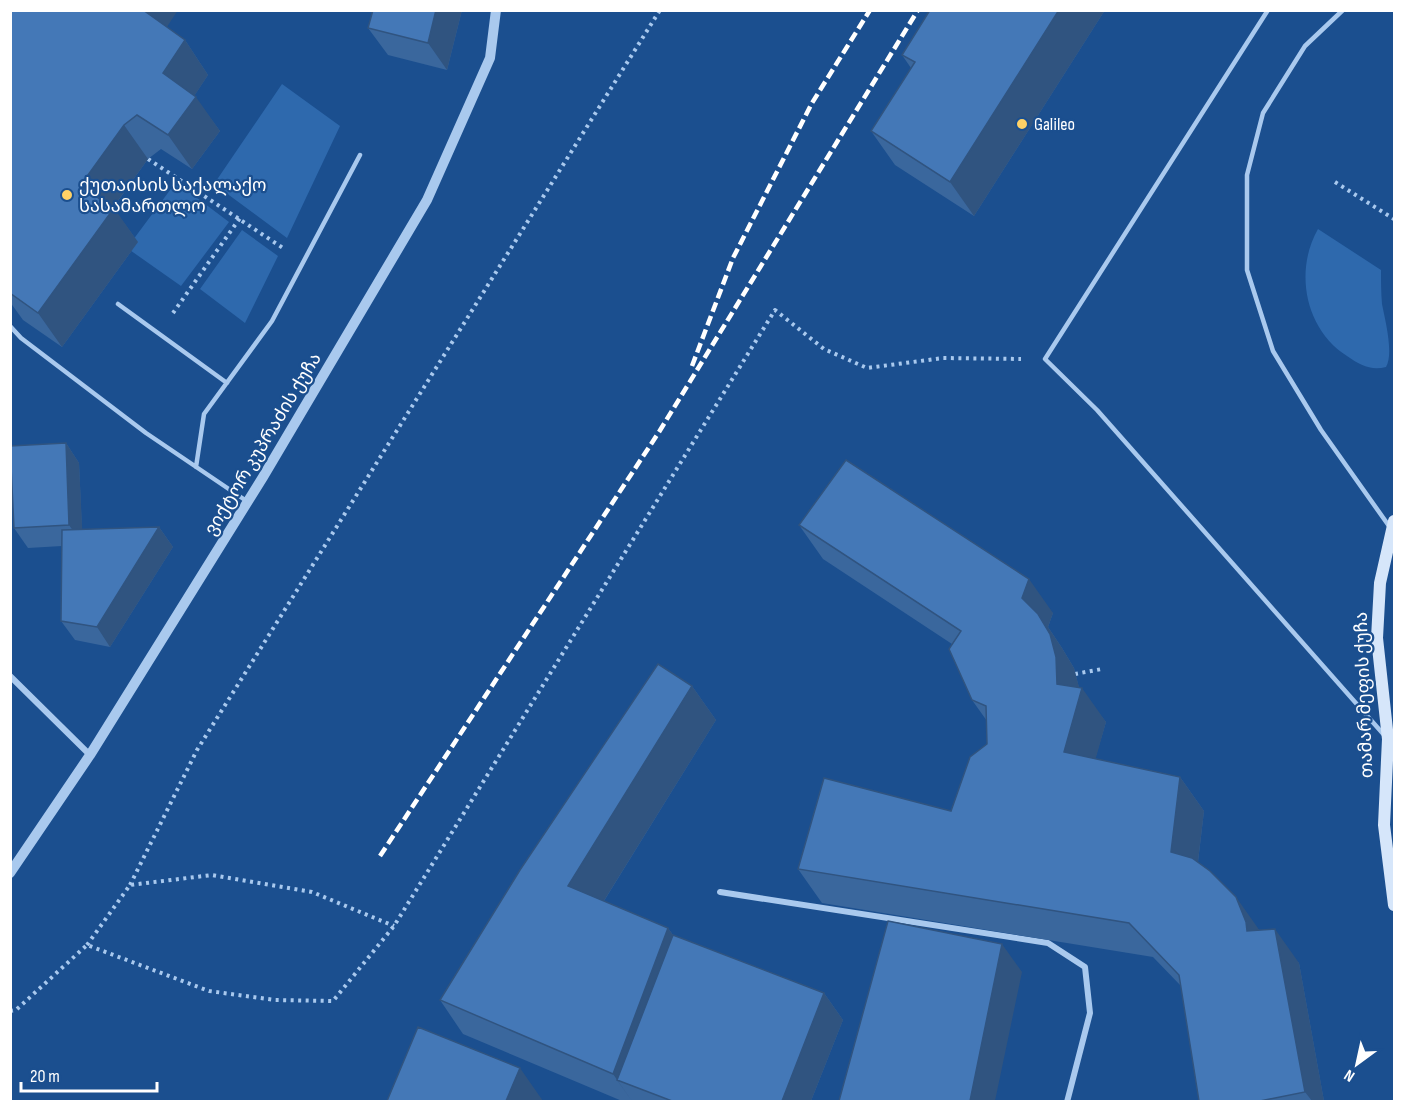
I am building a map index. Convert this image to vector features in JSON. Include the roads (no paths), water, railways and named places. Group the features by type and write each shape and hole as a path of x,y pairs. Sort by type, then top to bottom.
{"main road":[{"name":"თამარ მეფის ქუჩა","path":"1393,525 1380,583 1377,638 1388,739 1384,825 1395,905"}],"street":[{"name":"ვიქტორ კუპრაძის ქუჩა","path":"10,873 90,755 248,502 427,200 490,58 496,10"},
{"path":"10,676 90,755"},
{"path":"720,892 1048,943 1085,967 1090,1013 1067,1101"}],"lane":[{"path":"1268,10 1045,359 1097,410 1388,739"},
{"path":"1342,10 1305,46 1263,113 1247,175 1247,270 1274,351 1322,430 1393,525"},
{"path":"196,466 204,414 273,321 360,155"},
{"path":"118,304 226,383"},
{"path":"10,326 21,338 146,433 248,502"}],"railway":[{"path":"692,366 733,258 812,103 870,10"},
{"path":"380,856 659,432 918,10"}],"place":[{"name":"Galileo","path":"1022,124"},
{"name":"ქუთაისის საქალაქო სასამართლო","path":"67,195"}]}
